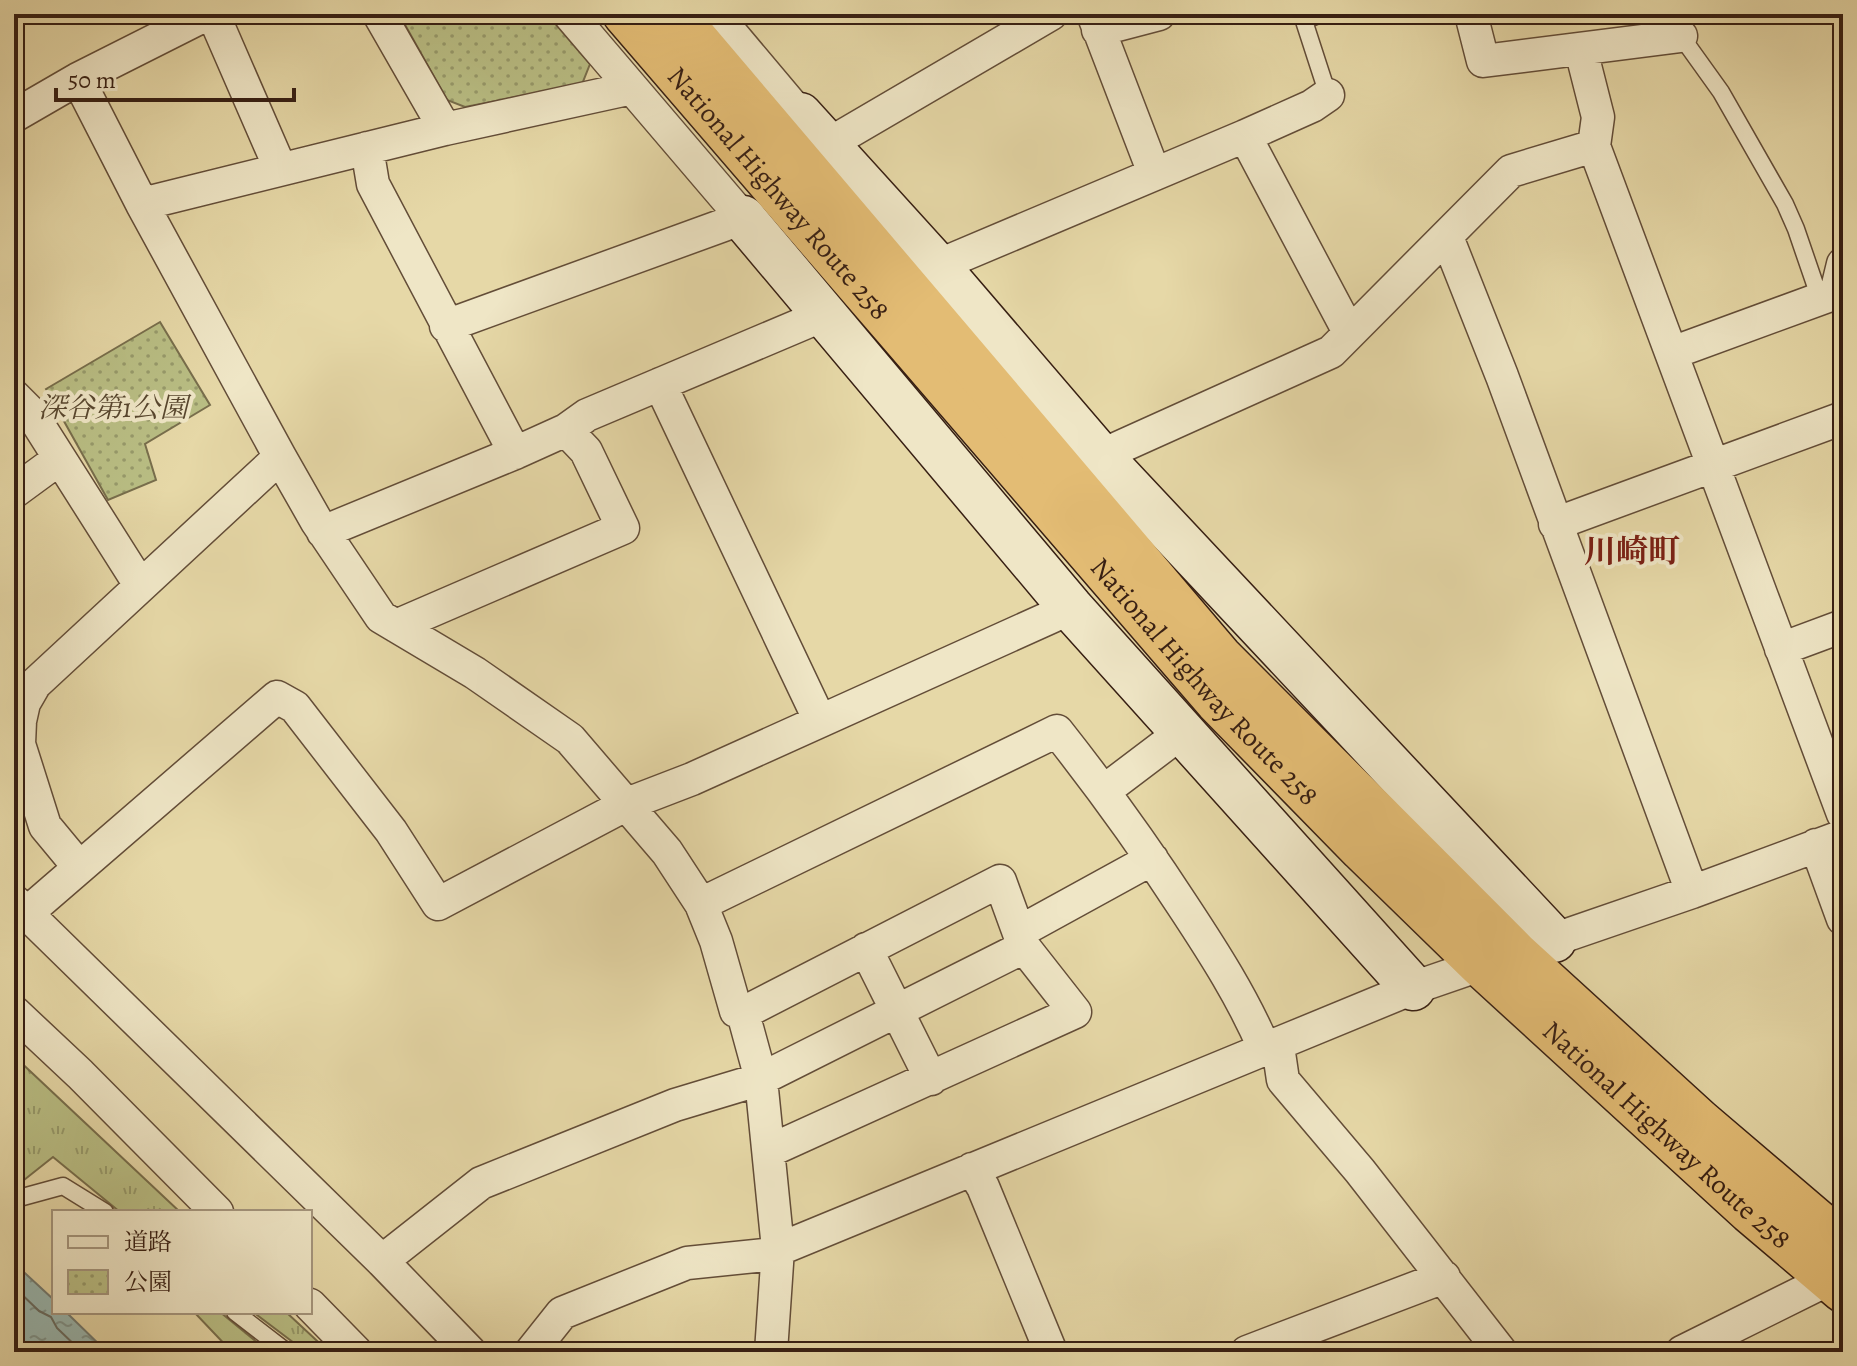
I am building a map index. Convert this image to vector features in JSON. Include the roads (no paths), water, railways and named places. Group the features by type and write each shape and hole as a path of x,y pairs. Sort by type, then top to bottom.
{"highway":[{"name":"National Highway Route 258","path":"625,14 804,157"},
{"name":"National Highway Route 258","path":"674,14 804,157 1220,657 1517,952 1699,1121 1838,1271"}],"street":[{"path":"14,116 78,79 210,14 280,168"},
{"path":"379,14 445,129"},
{"path":"569,14 826,314 1071,608 1413,988"},
{"path":"715,14 804,157 937,266 1517,952"},
{"path":"804,157 1051,14"},
{"path":"1154,173 1095,22 1159,14"},
{"path":"1471,14 1483,61 1581,50 1678,25"},
{"path":"1581,50 1598,117 1594,146 1843,814"},
{"path":"78,79 142,204 280,457 323,532 381,617 475,673 570,739 667,852 701,904 716,941 736,1011 743,1013 1000,881 1022,940 1075,1012 769,1151"},
{"path":"142,204 280,168 632,88"},
{"path":"937,266 1245,136 1312,106 1328,95"},
{"path":"1245,136 1349,332"},
{"path":"1100,456 1331,352 1511,171 1594,146"},
{"path":"367,148 373,184 515,453"},
{"path":"446,326 743,218"},
{"path":"1447,237 1502,376 1692,892"},
{"path":"1672,353 1836,293 1843,264"},
{"path":"323,532 515,453 566,430 587,415 826,314"},
{"path":"660,384 820,721"},
{"path":"15,399 31,413 140,585"},
{"path":"1555,524 1843,418"},
{"path":"396,626 623,528 586,451 566,430"},
{"path":"79,867 45,826 19,744 24,703 35,684 280,457"},
{"path":"14,492 59,459"},
{"path":"470,1352 382,1261 20,907 79,867 277,697 295,707 391,831 438,904 627,804 692,779 1071,608"},
{"path":"1781,649 1843,626"},
{"path":"701,904 1057,731 1152,859 1228,975 1271,1048 1283,1080 1360,1171 1501,1352"},
{"path":"1104,791 1182,732"},
{"path":"531,1352 562,1313 687,1263 765,1255 1413,988 1830,841 1843,919"},
{"path":"382,1261 481,1183 675,1105 761,1079 897,1012 1022,940 1152,859"},
{"path":"866,949 931,1079"},
{"path":"14,1012 215,1210"},
{"path":"743,1013 761,1079 778,1249 771,1352"},
{"path":"972,1169 983,1187 1051,1352"},
{"path":"1682,1352 1838,1271"},
{"path":"1247,1352 1444,1277"},
{"path":"312,1307 356,1352"}],"lane":[{"path":"1320,14 1304,21 1328,95"},
{"path":"1678,25 1721,92 1785,204 1820,299"},
{"path":"19,1198 63,1186 102,1210"},
{"path":"238,1314 287,1352"}],"water":[{"path":"14,1263 52,1298 52,1314 68,1314 107,1352 14,1352"}],"district":[{"name":"川崎町","path":"1632,551"}],"park label":[{"name":"深谷第1公園","path":"113,407"}]}
